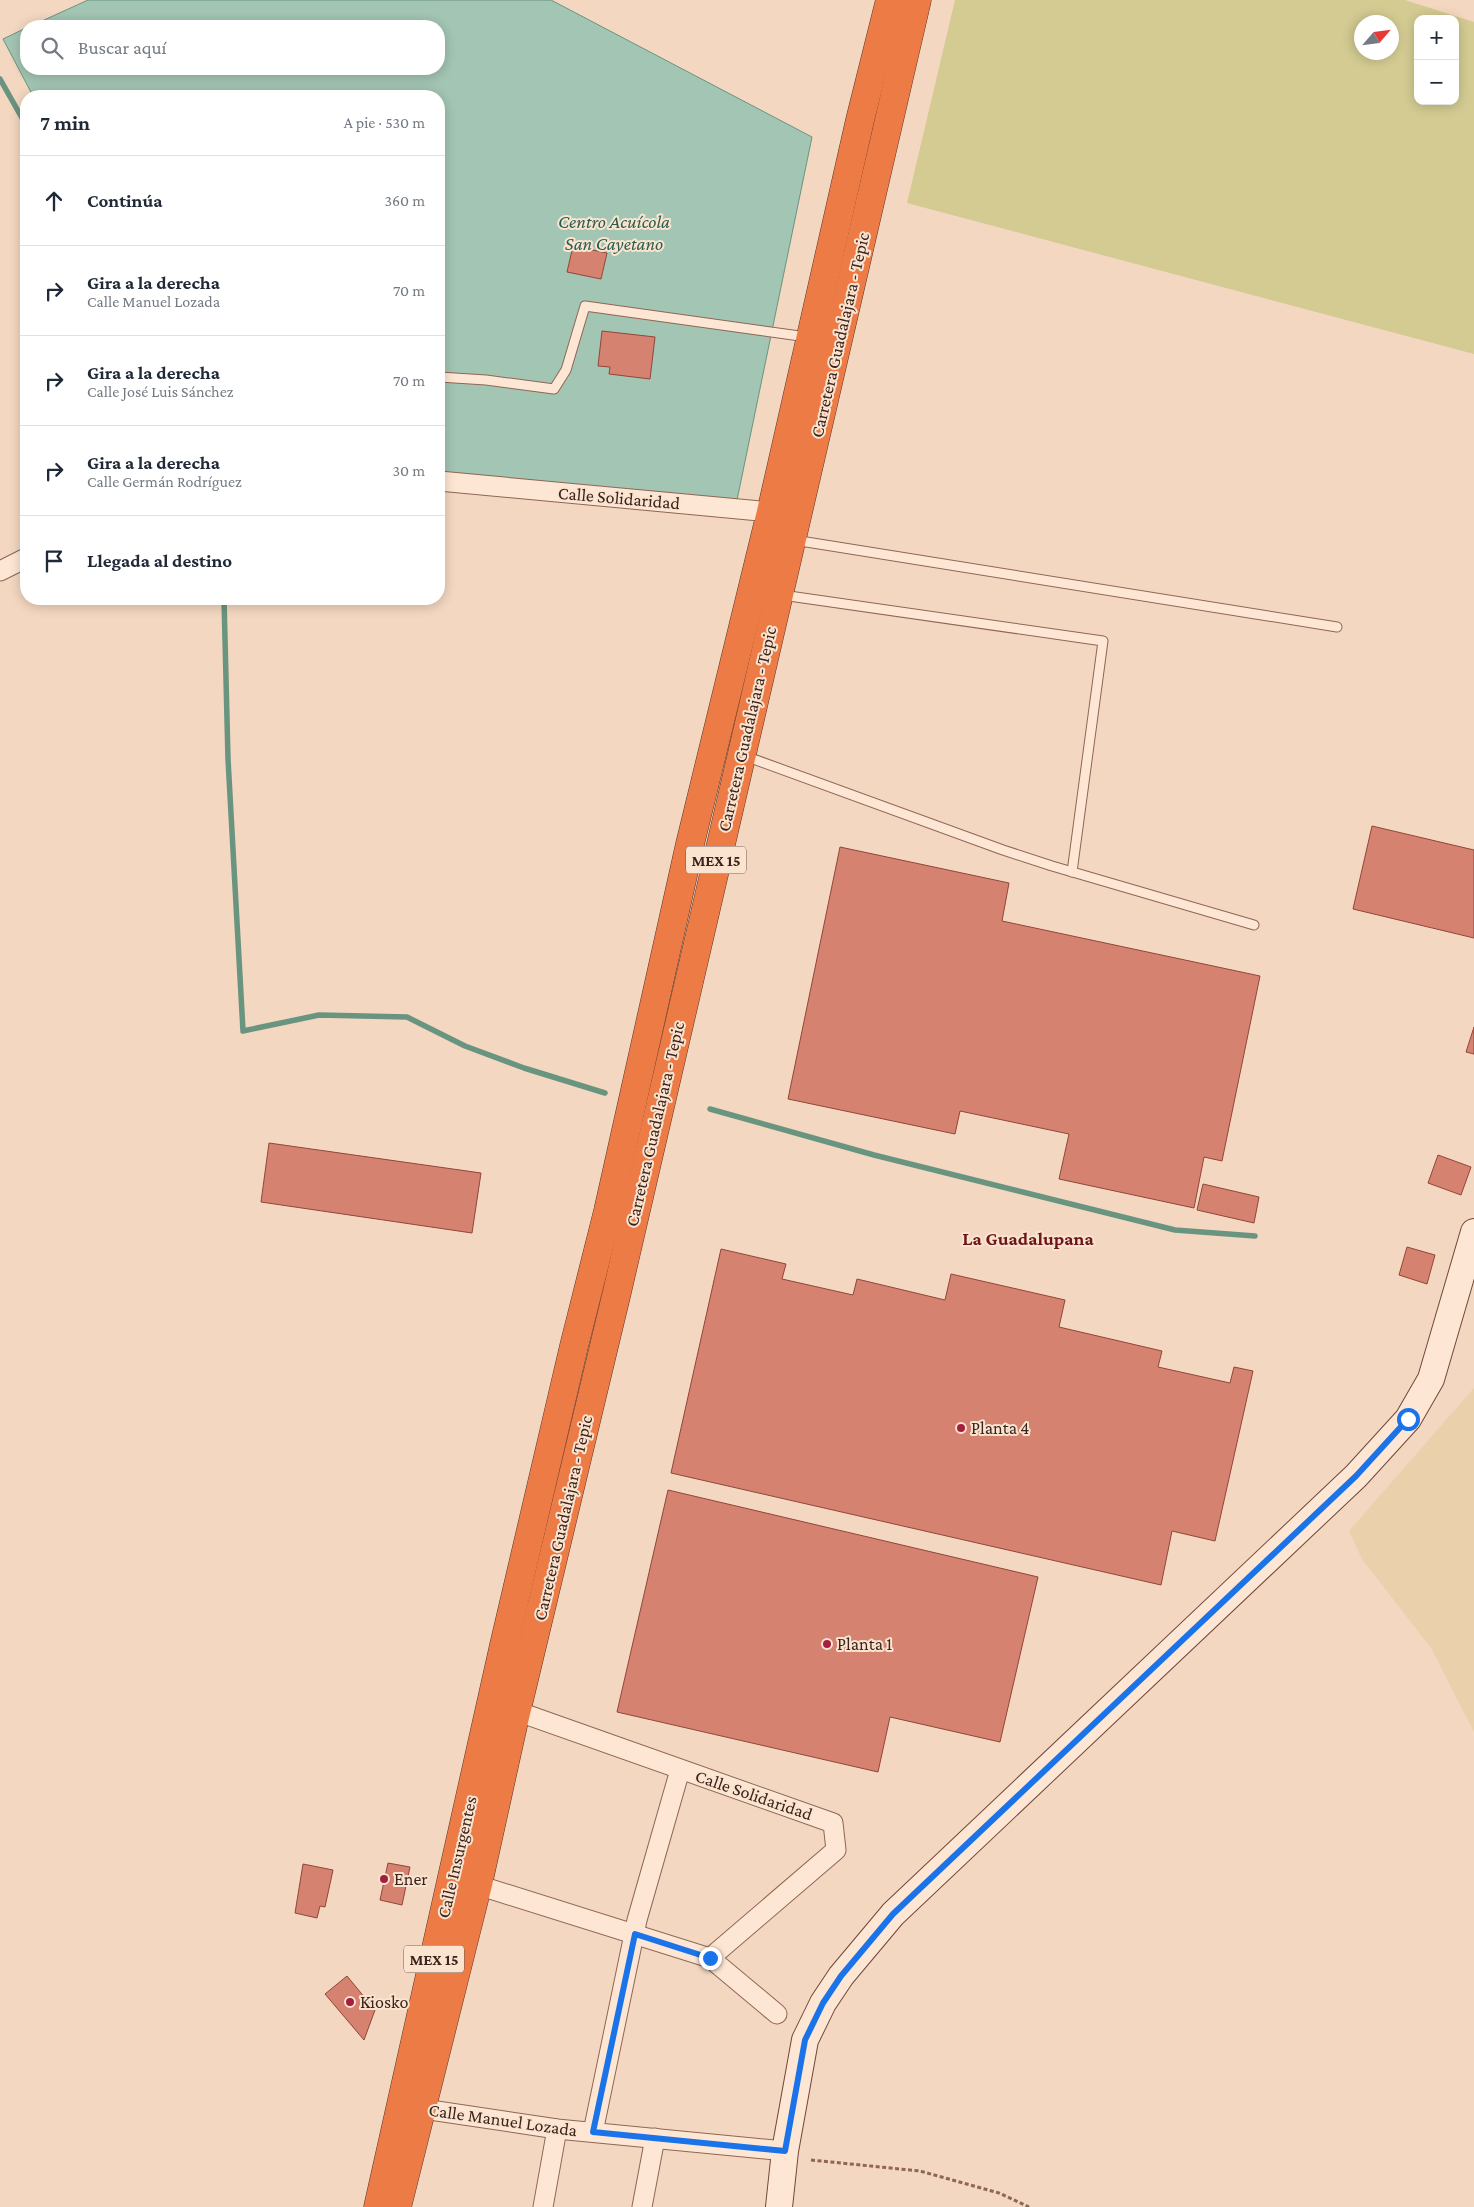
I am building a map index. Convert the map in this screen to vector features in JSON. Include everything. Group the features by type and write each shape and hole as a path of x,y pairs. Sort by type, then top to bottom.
{"highway":[{"name":"Carretera Guadalajara - Tepic","path":"621,1215 688,853 771,512 860,120 890,0"},
{"name":"Carretera Guadalajara - Tepic","path":"503,1712 621,1215 741,755 796,527 917,0"},
{"name":"Calle Insurgentes","path":"397,2207 412,2107 503,1712"},
{"name":"Calle Insurgentes","path":"378,2207 412,2107"}],"street":[{"name":"Calle Solidaridad","path":"445,482 771,512 796,527"},
{"path":"0,571 20,561"},
{"path":"779,2207 785,2151 805,2040 823,2003 841,1976 893,1914 1348,1483 1408,1419 1431,1380 1474,1232"},
{"name":"Calle Solidaridad","path":"503,1712 834,1823 836,1850 710,1958"},
{"path":"593,2132 637,1920 680,1770"},
{"path":"465,1881 710,1958 777,2014"},
{"name":"Calle Manuel Lozada","path":"412,2107 557,2129 785,2151"},
{"path":"544,2207 557,2129"},
{"path":"642,2207 655,2138"}],"lane":[{"path":"445,377 486,380 554,389 566,370 585,306 811,338"},
{"path":"796,527 1337,627"},
{"path":"779,595 1103,641 1072,872"},
{"path":"741,755 1003,850 1254,925"}],"path":[{"path":"811,2160 920,2171 999,2193 1029,2207"}],"shaded area":[{"path":"955,0 1405,0 1452,15 1414,15 1414,105 1459,105 1459,17 1474,22 1474,354 907,203"},
{"path":"1474,1388 1474,1732 1431,1648 1362,1559 1349,1531"}],"water":[{"name":"Centro Acuícola San Cayetano","path":"88,0 551,0 812,137 737,500 445,476 445,90 30,90 22,75 445,75 445,20 44,20"},
{"name":"Centro Acuícola San Cayetano","path":"20,31 20,71 3,39"}],"building":[{"path":"573,246 607,253 601,279 567,272"},
{"path":"602,331 655,337 650,379 609,374 610,367 598,366"},
{"path":"1372,826 1474,850 1474,938 1353,909"},
{"path":"840,847 1009,883 1002,921 1260,976 1222,1161 1204,1157 1194,1208 1059,1179 1069,1134 960,1111 955,1134 788,1099"},
{"path":"1474,1027 1474,1054 1466,1052"},
{"path":"269,1143 481,1173 472,1233 261,1202"},
{"path":"1438,1155 1471,1167 1461,1195 1428,1183"},
{"path":"1203,1184 1259,1197 1254,1223 1197,1210"},
{"path":"1407,1247 1435,1255 1427,1284 1399,1275"},
{"name":"Planta 4","path":"721,1249 786,1264 782,1279 853,1295 857,1279 945,1300 951,1274 1065,1300 1059,1327 1162,1351 1158,1367 1230,1383 1234,1367 1253,1371 1215,1541 1172,1531 1161,1585 671,1473"},
{"name":"Planta 1","path":"668,1490 1038,1577 1000,1742 890,1717 878,1772 617,1712"},
{"path":"388,1863 410,1867 402,1905 380,1900"},
{"path":"303,1864 333,1870 325,1907 320,1906 317,1918 295,1913"},
{"name":"Kiosko","path":"347,1976 375,2010 364,2040 325,1994"}],"waterway":[{"path":"0,79 20,114"},
{"path":"224,605 228,759 243,1031 319,1015 407,1017 465,1046 524,1068 605,1093"},
{"path":"710,1109 874,1155 1175,1230 1255,1236"}],"place":[{"name":"Planta 4","path":"961,1428"},
{"name":"Planta 1","path":"827,1644"},
{"name":"Ener","path":"384,1879"},
{"name":"Kiosko","path":"350,2002"}],"district":[{"name":"La Guadalupana","path":"1028,1238"}],"route":[{"path":"710,1958 635,1934 593,2132 785,2151 805,2040 823,2003 841,1976 862,1950 893,1914 1356,1476 1408,1419"}]}
